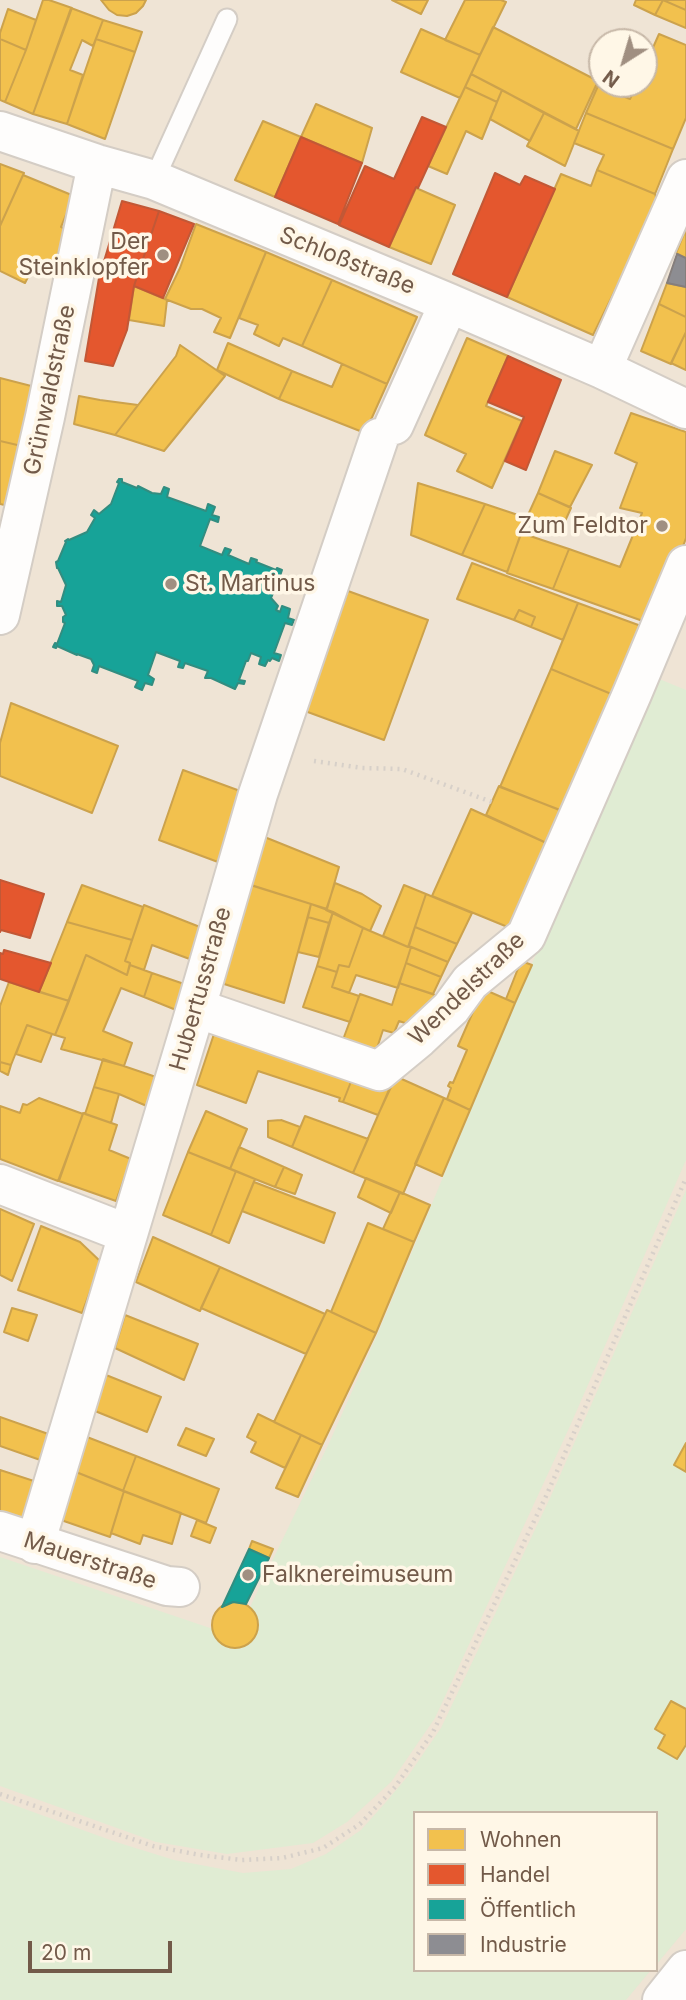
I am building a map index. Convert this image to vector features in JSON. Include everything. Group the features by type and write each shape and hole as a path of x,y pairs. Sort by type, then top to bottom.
{"street":[{"name":"Schloßstraße","path":"0,131 154,180 449,303 602,369 686,409"},
{"name":"Grünwaldstraße","path":"0,615 47,407 97,164"},
{"path":"602,369 686,179"},
{"name":"Hubertusstraße","path":"17,1537 128,1234 272,753 386,431 449,303"},
{"name":"Wendelstraße","path":"196,1008 379,1071 419,1038 451,1008 470,982 526,936 686,565"},
{"path":"0,1184 128,1234"},
{"name":"Mauerstraße","path":"17,1537 167,1586 180,1587"},
{"path":"662,2000 686,1970"}],"lane":[{"path":"154,180 228,19"}],"path":[{"path":"272,753 362,768 402,769 492,802"},
{"path":"0,1794 153,1846 200,1856 242,1860 282,1858 323,1848 360,1824 395,1787 433,1732 547,1494 686,1178"}],"shaded area":[{"path":"0,0 686,0 686,2000 0,2000"}],"green space":[{"path":"652,676 686,690 686,1160 570,1426 435,1718 391,1782 347,1822 313,1843 227,1854 156,1842 0,1786 0,1557 213,1629 216,1637 230,1647 238,1648 253,1640 258,1623 250,1607 330,1441 378,1333"},
{"path":"686,1190 686,1929 658,1963 658,1811 413,1811 413,1972 649,1972 626,2000 0,2000 0,1800 174,1860 243,1873 291,1869 326,1854 361,1830 408,1776 441,1728 550,1498"}],"building: Wohnen":[{"path":"43,0 72,8 33,114 5,102"},
{"path":"101,0 146,0 136,13 127,16 117,15"},
{"path":"392,0 428,0 421,14"},
{"path":"465,0 506,2 480,55 445,40"},
{"path":"636,0 663,0 655,15 634,5"},
{"path":"663,0 686,0 686,10"},
{"path":"663,0 686,10 686,28 655,15"},
{"path":"71,8 103,20 93,46 82,40 70,70 83,75 67,124 33,114"},
{"path":"8,9 36,20 26,50 0,39"},
{"path":"103,20 142,32 135,52 96,39"},
{"path":"493,27 588,76 588,98 590,98 576,129 471,74"},
{"path":"421,29 480,55 460,98 401,72"},
{"path":"659,34 686,45 686,118 673,149 586,113 593,98 658,98"},
{"path":"0,39 26,50 5,102 0,100"},
{"path":"96,39 135,52 105,139 67,124"},
{"path":"471,74 502,90 497,102 465,87"},
{"path":"465,87 497,102 482,139 466,131 447,174 428,166"},
{"path":"502,90 544,113 530,141 490,119"},
{"path":"316,104 372,128 362,163 301,137"},
{"path":"544,113 579,131 565,166 527,146"},
{"path":"586,113 673,149 655,194 597,170 604,155 574,143"},
{"path":"263,121 301,137 275,197 235,180"},
{"path":"0,164 24,173 0,226"},
{"path":"597,170 655,194 658,203 593,335 507,297 561,174 591,186"},
{"path":"23,175 74,196 61,227 68,230 49,275 33,267 25,283 0,271 0,226"},
{"path":"416,188 455,205 431,264 389,247"},
{"path":"196,224 266,252 230,338 214,332 221,318 202,309 191,309 165,299"},
{"path":"686,229 686,258 676,253"},
{"path":"266,252 332,280 302,346 283,338 279,346 254,334 258,325 239,318"},
{"path":"332,280 417,317 387,384 302,346"},
{"path":"667,283 686,287 686,317 659,304"},
{"path":"134,286 167,300 164,326 129,320"},
{"path":"659,304 686,317 686,332 671,364 641,351"},
{"path":"686,332 686,370 671,363"},
{"path":"467,338 508,356 486,406 522,421 492,488 457,471 466,454 425,435"},
{"path":"228,343 292,371 279,399 217,370"},
{"path":"180,345 225,376 164,451 115,435 176,356"},
{"path":"342,364 387,384 365,433 279,399 292,371 332,387"},
{"path":"0,378 39,388 26,447 0,441"},
{"path":"79,396 138,405 115,435 74,424"},
{"name":"Zum Feldtor","path":"631,413 686,432 686,538 654,625 553,589 569,549 620,567 642,513 620,508 637,463 615,453"},
{"path":"0,441 26,447 13,507 0,504"},
{"path":"555,451 592,465 570,507 538,493"},
{"path":"418,483 485,504 462,555 411,535"},
{"path":"538,493 571,508 561,530 528,515"},
{"path":"485,504 527,518 507,572 462,555"},
{"path":"521,533 569,549 553,589 507,573"},
{"path":"472,563 578,603 563,640 531,627 535,617 519,610 514,620 457,599"},
{"path":"348,591 428,620 384,740 305,711"},
{"path":"578,603 652,630 621,698 551,669"},
{"path":"519,610 535,617 531,627 514,620"},
{"path":"551,669 621,698 568,813 500,787"},
{"path":"11,703 118,746 92,813 0,776 0,743"},
{"path":"183,770 251,795 226,865 159,840"},
{"path":"499,786 567,813 553,846 486,815"},
{"path":"471,809 553,846 515,930 432,896"},
{"path":"262,836 339,867 327,909 247,884"},
{"path":"335,883 362,894 381,906 370,931 326,910"},
{"path":"248,884 311,904 284,1003 221,983"},
{"path":"82,885 143,907 132,940 67,922"},
{"path":"404,885 426,894 408,947 383,936"},
{"path":"426,894 472,913 457,944 415,927"},
{"path":"311,904 333,912 329,923 308,917"},
{"path":"144,905 205,929 195,961 152,945 144,970 125,961"},
{"path":"333,912 363,928 349,967 339,965 337,972 317,966"},
{"path":"308,917 329,923 319,957 298,952"},
{"path":"67,922 132,940 125,961 130,963 127,975 86,955 69,1001 39,992"},
{"path":"415,927 457,944 448,962 409,946"},
{"path":"363,928 411,947 398,988 356,975 349,993 332,987 339,965 349,967"},
{"path":"411,947 448,962 441,977 406,963"},
{"path":"86,955 127,975 130,965 152,973 144,997 121,988 103,1031 132,1043 124,1066 61,1049 65,1038 55,1035"},
{"path":"521,961 532,965 515,1003 506,999"},
{"path":"406,963 441,977 433,994 399,983"},
{"path":"317,966 337,972 332,987 359,996 350,1022 303,1007"},
{"path":"152,973 190,986 181,1012 144,997"},
{"path":"9,982 69,1001 55,1035 27,1025 11,1065 0,1062 0,1006"},
{"path":"399,983 444,998 414,1026 399,1021 394,1033 383,1030 374,1057 341,1045 360,994 392,1005"},
{"path":"483,989 515,1003 470,1110 447,1099 451,1088 448,1086 450,1082 453,1083 467,1050 458,1046"},
{"path":"27,1025 52,1034 41,1062 16,1054"},
{"path":"217,1025 354,1074 343,1102 339,1101 340,1098 258,1071 246,1103 197,1085"},
{"path":"103,1059 159,1078 149,1107 94,1087"},
{"path":"0,1062 11,1065 8,1075 0,1071"},
{"path":"354,1074 391,1087 378,1115 343,1102"},
{"path":"395,1076 444,1098 403,1194 353,1173"},
{"path":"94,1087 119,1094 111,1123 85,1114"},
{"path":"39,1098 83,1114 58,1181 0,1159 0,1106 20,1113 23,1104 27,1105"},
{"path":"444,1098 470,1110 442,1176 415,1164"},
{"path":"206,1111 247,1129 230,1169 188,1152"},
{"path":"83,1113 117,1125 109,1150 131,1159 116,1201 59,1181"},
{"path":"305,1116 368,1139 353,1173 292,1147"},
{"path":"281,1120 300,1127 292,1147 268,1137 268,1121"},
{"path":"239,1147 284,1167 275,1187 230,1169"},
{"path":"188,1152 236,1171 211,1235 163,1215"},
{"path":"284,1167 302,1175 295,1194 275,1187"},
{"path":"236,1171 255,1179 229,1243 211,1235"},
{"path":"366,1178 400,1192 391,1213 358,1197"},
{"path":"254,1182 335,1213 324,1243 242,1211"},
{"path":"400,1192 430,1205 414,1242 383,1229"},
{"path":"0,1209 34,1224 12,1281 0,1275"},
{"path":"368,1223 414,1242 376,1333 331,1312"},
{"path":"41,1226 80,1242 101,1262 82,1313 18,1290"},
{"path":"153,1237 220,1267 200,1311 136,1282"},
{"path":"220,1267 325,1314 306,1354 201,1308"},
{"path":"12,1308 37,1315 28,1341 4,1332"},
{"path":"327,1310 376,1333 322,1445 274,1422"},
{"path":"125,1315 198,1344 184,1380 115,1348"},
{"path":"106,1375 161,1397 147,1432 95,1411"},
{"path":"258,1414 301,1435 285,1468 251,1452 256,1442 247,1437"},
{"path":"0,1417 54,1436 46,1462 0,1446"},
{"path":"186,1428 214,1439 206,1456 178,1445"},
{"path":"301,1435 322,1445 298,1497 276,1488"},
{"path":"87,1437 136,1456 123,1491 76,1472"},
{"path":"686,1443 686,1472 674,1465"},
{"path":"136,1456 219,1489 206,1523 123,1491"},
{"path":"0,1470 40,1483 26,1525 0,1516"},
{"path":"76,1472 124,1491 110,1537 61,1520"},
{"path":"124,1491 181,1513 172,1544 143,1535 140,1544 111,1533"},
{"path":"197,1520 216,1528 210,1543 191,1536"},
{"path":"252,1541 273,1549 269,1558 249,1549"},
{"path":"235,1602 251,1609 258,1625 251,1641 235,1648 219,1641 212,1625 219,1609"},
{"path":"671,1701 686,1709 686,1745 677,1759 658,1748 665,1735 655,1729"}],"building: Handel":[{"path":"422,117 446,127 389,247 339,225 365,166 394,179"},
{"path":"301,137 362,163 338,224 275,197"},
{"path":"495,173 520,185 525,176 555,189 507,297 453,274"},
{"path":"122,201 159,211 134,286 127,330 113,366 85,361 99,278"},
{"name":"Der Steinklopfer","path":"159,211 194,224 163,298 134,286"},
{"path":"508,356 561,380 526,470 505,461 524,417 488,402"},
{"path":"0,880 44,894 30,938 1,930 0,932"},
{"path":"4,950 51,963 39,992 0,979 0,953 3,954"}],"building: Öffentlich":[{"name":"St. Martinus","path":"119,479 152,493 161,494 164,487 169,489 167,497 206,511 208,504 215,507 212,515 219,517 218,522 210,519 200,546 222,555 225,548 231,550 228,555 249,564 251,558 276,570 282,570 280,576 285,580 283,583 278,581 271,598 278,606 276,610 280,612 282,606 290,609 288,618 294,620 292,625 285,623 274,653 281,655 279,661 272,658 265,666 259,664 261,657 251,653 239,680 245,681 244,684 238,683 235,689 205,678 208,671 185,663 183,668 178,667 180,661 156,652 148,675 154,679 152,685 145,683 142,690 135,687 138,681 99,666 97,673 92,671 94,665 91,659 57,646 53,647 57,644 65,623 63,617 66,615 62,606 57,606 57,601 61,602 66,585 56,562 65,541 87,532 95,518 91,515 94,510 99,514 111,504"},
{"name":"Falknereimuseum","path":"249,1549 269,1558 246,1604 233,1602 222,1607"}],"building: Industrie":[{"path":"677,254 686,258 686,287 667,283"}],"place":[{"name":"Der Steinklopfer","path":"163,255"},
{"name":"Zum Feldtor","path":"662,526"},
{"name":"St. Martinus","path":"171,584"},
{"name":"Falknereimuseum","path":"248,1575"}]}
